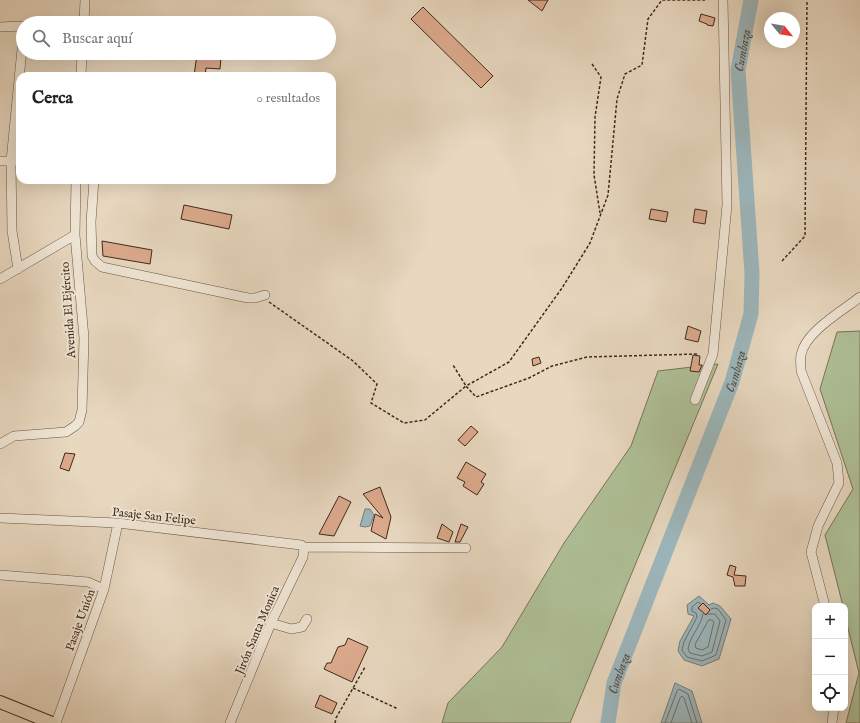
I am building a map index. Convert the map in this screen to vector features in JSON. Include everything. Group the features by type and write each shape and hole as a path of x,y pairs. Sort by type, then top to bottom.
{"main road":[{"path":"0,702 49,722"}],"street":[{"path":"84,16 85,0"},
{"path":"695,400 713,354 727,204 723,0"},
{"path":"0,27 16,26"},
{"path":"21,72 22,60"},
{"path":"81,72 82,60"},
{"path":"0,160 16,161 12,231 18,269"},
{"name":"Avenida El Ejército","path":"0,444 14,436 66,432 79,422 82,410 84,338 75,235 76,184"},
{"path":"94,184 91,222 92,256 102,267 248,298 255,298 265,295"},
{"path":"0,279 75,235"},
{"path":"824,603 811,552 818,526 839,483 837,463 801,371 801,355 809,339 817,330 860,297"},
{"name":"Pasaje San Felipe","path":"0,518 118,523 301,545 304,547 466,548"},
{"name":"Pasaje Unión","path":"49,722 104,589 118,523"},
{"name":"Jirón Santa Monica","path":"230,723 271,623 303,557 304,547"},
{"path":"0,575 88,582 104,589"},
{"path":"271,623 291,629 302,627 307,619"},
{"path":"832,723 834,711"}],"path":[{"path":"265,295 270,303 353,361 377,384 371,403 404,423 425,420 466,386 509,362 578,264 590,242 608,195 617,99 625,74 642,65 648,19 662,0 704,0"},
{"path":"782,261 805,236 807,0"},
{"path":"592,64 601,77 595,117 594,168 601,214"},
{"path":"453,365 466,386 476,397 529,378 552,366 587,357 697,354"},
{"path":"335,723 336,718 365,667"},
{"path":"353,688 398,708"}],"green space":[{"path":"860,331 860,723 846,723 859,673 848,628 848,603 842,603 825,535 853,489 820,389 837,332"},
{"path":"718,364 570,723 442,723 448,703 502,647 564,543 631,446 658,371"}],"water":[{"path":"365,509 370,509 374,515 370,526 365,527 360,526"},
{"path":"699,596 709,605 713,603 720,606 731,619 719,659 702,666 684,660 678,651 680,641 694,616 688,614 687,605"},
{"path":"675,683 692,691 702,723 661,723"}],"building":[{"path":"528,0 548,0 542,11"},
{"path":"423,7 493,76 481,88 411,19"},
{"path":"701,14 715,18 713,26 699,21"},
{"path":"196,60 221,60 220,69 206,68 206,72 195,72"},
{"path":"184,205 232,215 229,229 181,219"},
{"path":"651,209 668,212 666,222 649,219"},
{"path":"695,209 707,211 705,224 693,222"},
{"path":"102,241 152,250 150,264 103,256"},
{"path":"688,326 701,331 698,342 685,339"},
{"path":"693,355 700,356 699,365 702,365 699,372 690,371"},
{"path":"539,357 541,363 533,366 532,359"},
{"path":"471,426 478,432 465,446 458,440"},
{"path":"65,453 75,454 69,471 60,468"},
{"path":"466,462 486,474 481,482 484,484 477,495 463,486 465,482 457,478"},
{"path":"380,487 391,517 386,539 371,531 375,514 383,518 363,494"},
{"path":"339,496 351,502 334,536 319,534"},
{"path":"442,524 453,532 449,542 437,538"},
{"path":"461,524 468,527 460,542 455,542"},
{"path":"730,565 736,567 734,575 746,576 745,586 735,586 733,577 727,575"},
{"path":"703,603 710,610 706,615 698,608"},
{"path":"348,638 368,647 352,682 324,669 327,663 331,663 338,647 345,645"},
{"path":"320,695 337,703 332,714 315,707"}],"waterway":[{"name":"Cumbaza","path":"608,723 614,683 732,382 751,314 752,273 738,70 751,0"}]}
